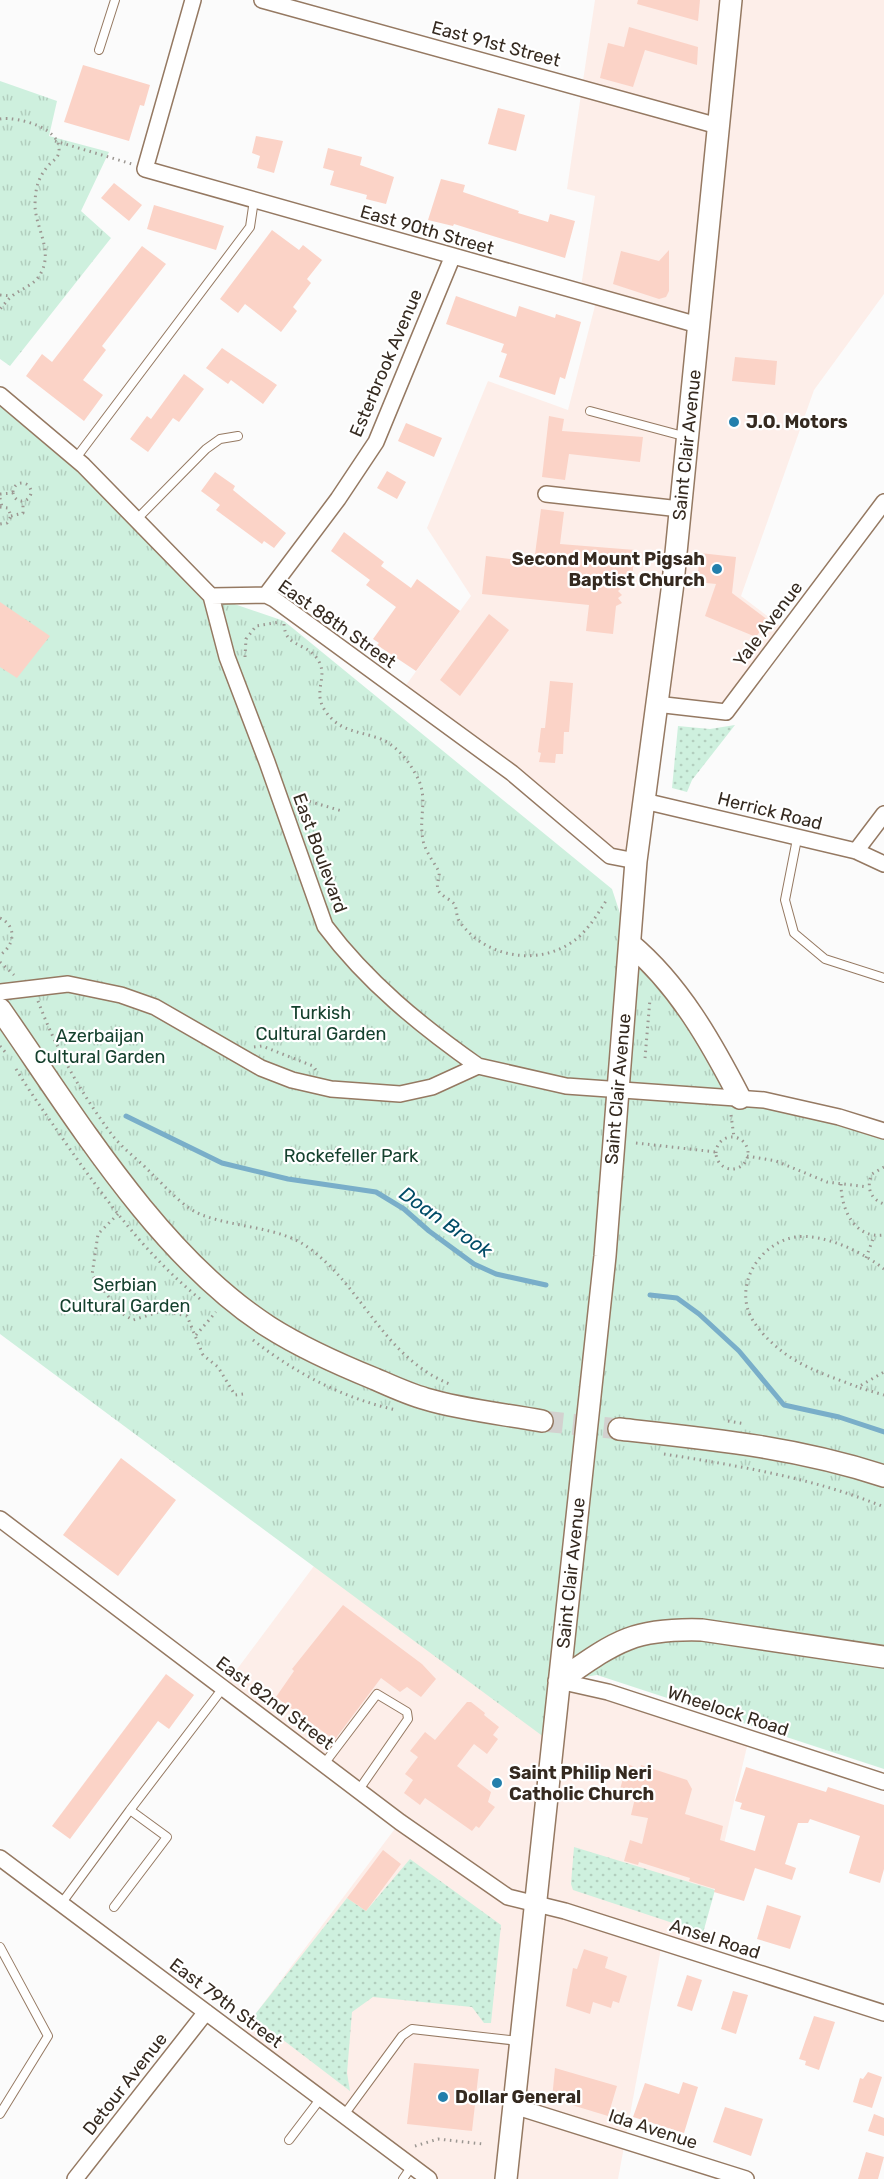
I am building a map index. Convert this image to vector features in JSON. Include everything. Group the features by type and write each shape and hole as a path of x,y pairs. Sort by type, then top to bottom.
{"main road":[{"name":"Saint Clair Avenue","path":"506,2179 605,1256 636,861 680,509 731,0"},
{"path":"630,944 653,964 690,1011 714,1048 735,1103"},
{"path":"0,1009 121,1179 166,1235 237,1304 304,1347 342,1366 425,1399 542,1421"},
{"path":"619,1429 756,1444 843,1463 884,1476"},
{"path":"559,1681 620,1641 646,1632 666,1630 702,1630 884,1657"}],"street":[{"path":"140,167 193,0"},
{"name":"East 91st Street","path":"262,0 718,126"},
{"name":"East 90th Street","path":"140,167 452,258 699,326"},
{"name":"Esterbrook Avenue","path":"266,596 338,499 376,442 452,258"},
{"path":"0,395 76,458 138,518 211,596"},
{"path":"546,494 680,509"},
{"name":"Yale Avenue","path":"656,704 726,712 884,502"},
{"name":"East 88th Street","path":"211,596 266,596 512,772 610,856 636,861"},
{"name":"East Boulevard","path":"211,596 226,657 267,762 325,926 354,960 402,1009 478,1066 548,1083 735,1103 790,1105 884,1131"},
{"name":"Herrick Road","path":"644,801 797,839 856,851 884,864"},
{"path":"856,851 884,814"},
{"path":"0,992 68,984 121,995 155,1007 261,1068 292,1080 331,1089 400,1094 432,1087 478,1066"},
{"name":"East 82nd Street","path":"0,1519 358,1791 508,1897 535,1902"},
{"name":"Wheelock Road","path":"559,1681 608,1692 884,1782"},
{"name":"East 79th Street","path":"0,1858 429,2179"},
{"name":"Ansel Road","path":"535,1902 884,2013"},
{"name":"Detour Avenue","path":"75,2179 206,2012"},
{"name":"Ida Avenue","path":"514,2106 746,2179"}],"lane":[{"path":"99,50 115,0"},
{"path":"76,458 250,227 254,200"},
{"path":"590,411 687,437"},
{"path":"138,518 206,449 220,439 238,436"},
{"path":"797,839 785,900 794,933 825,959 884,978"},
{"path":"61,1904 223,1688"},
{"path":"324,1764 378,1694 406,1712 408,1719 358,1791"},
{"path":"114,1907 167,1837 130,1810"},
{"path":"0,1947 48,2036 0,2114"},
{"path":"344,2115 402,2036 412,2029 521,2041"},
{"path":"289,2140 321,2098"},
{"path":"402,2179 412,2166"}],"path":[{"path":"0,119 17,118 41,126 59,147 58,156 37,180 35,208 45,247 45,263 40,275 29,286 12,296 0,309"},
{"path":"55,141 140,167"},
{"path":"0,295 12,296"},
{"path":"0,524 7,523 12,516 23,513 23,501 30,494 28,486 16,485 13,493"},
{"path":"12,516 8,508 1,507 0,496 13,493"},
{"path":"13,493 17,500 23,501"},
{"path":"247,665 245,644 256,626 284,621 284,633 290,642 308,650 319,661 322,674 318,696 324,710 342,727 383,740 401,754 415,772 424,795 423,840 428,856 439,872 438,890 454,904 459,921 488,947 525,956 560,949 574,941 588,927 606,901"},
{"path":"293,789 298,799 342,811"},
{"path":"0,918 8,924 13,936 10,946 0,955"},
{"path":"0,962 15,975"},
{"path":"36,997 70,1071 114,1138 171,1193 203,1216 280,1235 309,1247 329,1266 417,1368 455,1386"},
{"path":"645,1058 651,999"},
{"path":"249,1048 262,1046 313,1066 319,1077"},
{"path":"734,1137 735,1103"},
{"path":"734,1137 746,1146 747,1156 742,1165 733,1168 719,1162 716,1152 724,1139 734,1137"},
{"path":"636,1143 716,1152"},
{"path":"747,1156 776,1161 815,1178 868,1187"},
{"path":"884,1167 872,1174 868,1187 873,1198 884,1204"},
{"path":"841,1184 841,1196 847,1214 856,1228 874,1236 884,1235"},
{"path":"118,1214 98,1234 92,1275 122,1313 133,1320 162,1311 187,1316 203,1355 218,1367 225,1377 228,1388 235,1395 243,1394"},
{"path":"866,1258 874,1236"},
{"path":"884,1269 866,1258 821,1239 792,1238 770,1248 758,1258 747,1281 746,1291 753,1319 779,1349 796,1361 858,1387 884,1395"},
{"path":"196,1335 216,1312"},
{"path":"858,1387 884,1372"},
{"path":"654,1453 799,1479 860,1496 884,1506"},
{"path":"415,2146 438,2139 483,2144"}],"shaded area":[{"path":"595,0 884,0 884,294 814,390 741,596 787,631 726,712 656,704 636,861 610,856 401,692 471,596 427,528 488,381 568,410 597,298 580,293 595,196 567,189"},
{"path":"314,1566 552,1742 559,1681 749,1738 698,1954 662,1943 618,2179 429,2179 238,2037 400,1822 223,1688"}],"green space":[{"path":"0,81 57,101 49,136 109,152 81,211 111,238 10,366 0,359"},
{"name":"Rockefeller Park","path":"0,401 83,465 211,596 284,621 612,889 630,944 740,1098 884,1131 884,1769 597,1675 559,1681 552,1743 0,1334"},
{"path":"735,725 692,780 687,792 672,788 678,726 710,729"},
{"path":"574,1847 715,1890 703,1933 573,1890 571,1884"},
{"path":"410,1859 501,1925 491,2023 484,2023 472,2007 373,1997 352,2012 347,2073 350,2091 253,2017 347,1898 366,1911"}],"building":[{"path":"638,0 700,0 698,21 637,4"},
{"path":"629,27 698,47 697,65 645,50 633,87 600,78 608,43 624,47"},
{"path":"83,65 150,85 144,106 140,105 129,141 64,122"},
{"path":"498,108 525,115 516,151 488,144"},
{"path":"256,136 283,141 274,173 257,168 260,156 252,153"},
{"path":"328,148 362,157 360,165 394,177 386,204 366,199 367,195 330,185 334,171 323,168"},
{"path":"441,179 465,185 463,192 519,211 518,213 548,222 550,214 575,221 565,258 454,224 453,226 428,220"},
{"path":"114,183 142,205 129,221 101,198"},
{"path":"154,205 224,226 216,250 147,229"},
{"path":"272,230 299,250 303,245 322,260 307,279 311,283 293,307 297,311 281,332 245,304 238,313 220,299"},
{"path":"142,246 166,264 102,346 106,350 83,380 103,395 84,421 26,376 42,354 52,362"},
{"path":"669,250 669,291 666,297 659,299 613,284 621,251 659,261"},
{"path":"456,296 516,317 519,306 555,318 556,314 581,322 565,379 560,377 555,395 499,377 507,354 501,352 504,344 446,324"},
{"path":"222,348 277,385 263,404 231,380 228,384 206,368"},
{"path":"735,357 777,361 775,385 732,381"},
{"path":"184,374 204,389 179,422 173,418 148,452 130,439 147,416 151,419"},
{"path":"549,416 564,419 562,431 643,437 640,462 569,454 565,480 542,477"},
{"path":"406,423 442,438 434,457 398,441"},
{"path":"387,471 406,482 397,499 377,488"},
{"path":"215,472 235,486 233,490 286,533 274,548 264,541 262,544 216,510 220,505 201,491"},
{"path":"541,509 564,512 560,544 635,550 632,578 618,591 622,595 618,598 622,603 616,606 613,634 586,631 589,605 482,594 486,556 534,562"},
{"path":"344,532 384,562 381,566 411,588 417,579 460,611 416,671 377,645 379,643 373,639 396,607 366,585 370,580 331,551"},
{"path":"700,553 736,557 732,593 768,620 756,637 705,616 716,584 697,582"},
{"path":"0,602 50,636 17,678 0,667"},
{"path":"489,614 509,630 460,696 440,680"},
{"path":"550,681 573,683 569,732 564,732 563,754 556,754 555,763 539,762 541,753 538,752 541,728 545,728"},
{"path":"121,1458 176,1500 118,1576 63,1535"},
{"path":"343,1605 422,1664 436,1679 421,1697 407,1687 400,1692 381,1678 333,1739 276,1697 294,1671 292,1669"},
{"path":"166,1674 194,1695 169,1729 158,1721 70,1839 52,1826"},
{"path":"467,1702 471,1702 499,1727 493,1735 498,1739 487,1754 474,1744 457,1766 491,1792 488,1802 495,1807 479,1828 476,1826 472,1831 425,1798 420,1805 404,1793 413,1780 405,1774 418,1757 410,1751 425,1732 435,1740"},
{"path":"627,1764 640,1769 641,1765 687,1780 692,1789 685,1814 723,1826 720,1840 755,1851 765,1816 740,1809 742,1803 735,1801 746,1767 826,1792 828,1787 884,1805 884,1869 880,1883 849,1873 860,1836 810,1819 808,1823 798,1823 785,1864 796,1868 792,1880 755,1868 744,1901 714,1892 715,1889 689,1881 690,1878 639,1862 638,1865 624,1861 630,1840 642,1844 648,1818 631,1815 635,1798 619,1793"},
{"path":"383,1850 401,1864 366,1911 347,1898"},
{"path":"767,1905 801,1916 790,1949 757,1939"},
{"path":"584,1949 608,1957 605,1968 627,1976 619,2003 613,2001 611,2008 593,2002 590,2014 566,2006 573,1968 577,1969"},
{"path":"687,1975 702,1980 692,2011 677,2006"},
{"path":"733,1991 748,1995 736,2034 721,2029"},
{"path":"814,2016 835,2022 819,2070 805,2065 806,2061 799,2059"},
{"name":"Dollar General","path":"414,2063 479,2069 472,2131 407,2124"},
{"path":"555,2068 617,2086 608,2116 552,2099"},
{"path":"868,2072 882,2077 872,2108 853,2102 860,2078 863,2079"},
{"path":"683,2082 698,2087 684,2133 633,2117 645,2083 679,2094"},
{"path":"725,2107 763,2119 751,2156 713,2142"},
{"path":"874,2114 884,2118 884,2136 868,2131"},
{"path":"866,2152 884,2157 878,2179 858,2179"}],"waterway":[{"name":"Doan Brook","path":"126,1116 222,1163 288,1179 376,1192 404,1209 429,1231 474,1264 496,1274 546,1285"},
{"name":"Doan Brook","path":"650,1295 677,1298 699,1314 739,1351 784,1405 839,1417 884,1432"}],"tunnel":[{"path":"542,1421 619,1429"}],"place":[{"name":"J.O. Motors","path":"734,422"},
{"name":"Second Mount Pigsah Baptist Church","path":"717,569"},
{"name":"Saint Philip Neri Catholic Church","path":"497,1783"},
{"name":"Dollar General","path":"443,2097"}],"park label":[{"name":"Turkish Cultural Garden","path":"321,1023"},
{"name":"Azerbaijan Cultural Garden","path":"100,1046"},
{"name":"Serbian Cultural Garden","path":"125,1295"}]}
